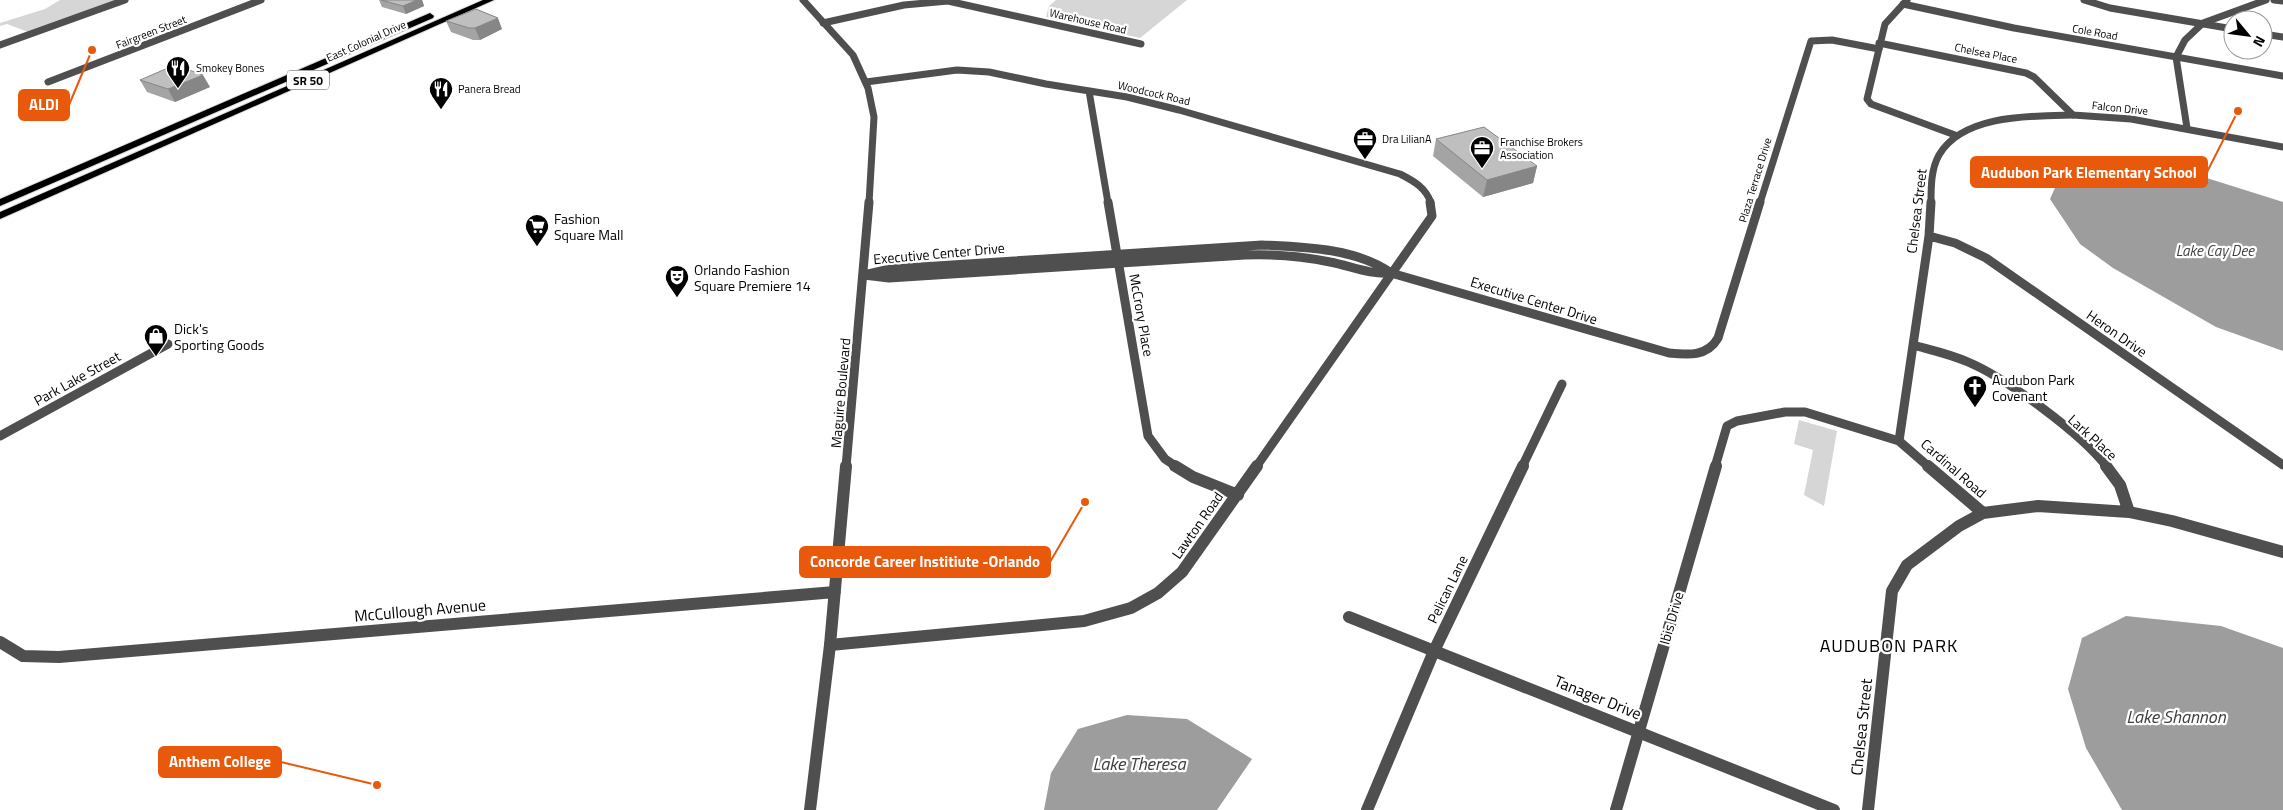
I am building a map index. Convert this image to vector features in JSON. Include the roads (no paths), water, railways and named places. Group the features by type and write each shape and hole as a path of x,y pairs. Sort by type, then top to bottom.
{"highway":[{"name":"East Colonial Drive","path":"0,203 468,0"},
{"path":"419,32 426,22 477,0"},
{"name":"East Colonial Drive","path":"0,216 490,0"},
{"path":"354,60 360,53 402,34 409,26"}],"street":[{"path":"0,45 125,0"},
{"name":"Fairgreen Street","path":"48,82 261,0"},
{"name":"Maguire Boulevard","path":"803,0 853,56 866,82 874,116 864,275 835,592 810,810"},
{"path":"2084,0 2110,8 2223,27"},
{"path":"2187,128 2176,57 2185,40 2203,24 2266,0"},
{"path":"2274,0 2283,1"},
{"name":"Warehouse Road","path":"823,23 904,5 948,1 1141,44"},
{"path":"1905,2 1886,18 1883,25 1867,99 1871,104 1955,135"},
{"name":"Cole Road","path":"1905,2 2014,28 2283,76"},
{"name":"Plaza Terrace Drive","path":"1668,353 1695,355 1708,351 1716,344 1811,41 1832,40 1879,46"},
{"name":"Chelsea Place","path":"1879,46 2026,73 2034,77 2073,115"},
{"name":"Woodcock Road","path":"866,82 933,72 979,70 1089,91 1187,112 1387,170 1410,179 1426,191"},
{"name":"McCrory Place","path":"1089,91 1148,436 1164,459 1194,477 1238,495"},
{"name":"Falcon Drive","path":"1955,135 1983,124 2025,116 2073,115 2131,119 2283,147"},
{"path":"185,123 197,129"},
{"name":"Chelsea Street","path":"1899,441 1929,236 1932,177 1939,155 1955,135"},
{"name":"Lawton Road","path":"830,645 1075,622 1120,613 1152,598 1178,578 1432,216 1432,201 1426,191"},
{"name":"Heron Drive","path":"1929,236 1955,243 1986,258 2283,465"},
{"name":"Executive Center Drive","path":"864,275 889,278 1118,259 1268,255 1310,259 1371,273 1391,274 1491,300 1668,353"},
{"name":"Park Lake Street","path":"0,436 168,344"},
{"name":"Lark Place","path":"1913,345 1975,365 2004,383 2060,424 2100,459 2116,477 2129,512"},
{"name":"Pelican Lane","path":"1367,810 1434,651 1562,384"},
{"name":"Cardinal Road","path":"1727,426 1737,421 1785,412 1805,412 1899,441 1984,513 2038,506 2129,512 2172,521 2283,552"},
{"name":"Ibis Drive","path":"1616,810 1727,426"},
{"name":"Chelsea Street","path":"1868,810 1892,591 1906,565 1933,544 1984,513"},
{"name":"McCullough Avenue","path":"5,646 22,656 81,655 835,592"},
{"name":"Tanager Drive","path":"1349,617 1834,810"}],"water":[{"name":"Lake Cay Dee","path":"2145,168 2194,174 2283,202 2283,351 2216,327 2113,268 2080,244 2050,199 2059,179 2097,170"},
{"name":"Lake Shannon","path":"2126,616 2221,626 2283,648 2283,810 2122,810 2086,748 2068,689 2082,638"},
{"name":"Lake Theresa","path":"1127,715 1187,719 1252,759 1217,810 1044,810 1051,773 1078,729"}],"place":[{"name":"ALDI","path":"92,50"},
{"name":"Smokey Bones","path":"178,89"},
{"name":"Panera Bread","path":"441,110"},
{"name":"Audubon Park Elementary School","path":"2238,111"},
{"name":"Dra LilianA","path":"1365,160"},
{"name":"Franchise Brokers Association","path":"1482,169"},
{"name":"Fashion Square Mall","path":"537,247"},
{"name":"Orlando Fashion Square Premiere 14","path":"677,298"},
{"name":"Dick's Sporting Goods","path":"156,357"},
{"name":"Audubon Park Covenant","path":"1975,408"},
{"name":"Concorde Career Institiute -Orlando","path":"1085,502"},
{"name":"Anthem College","path":"377,785"}],"district":[{"name":"AUDUBON PARK","path":"1889,645"}]}
